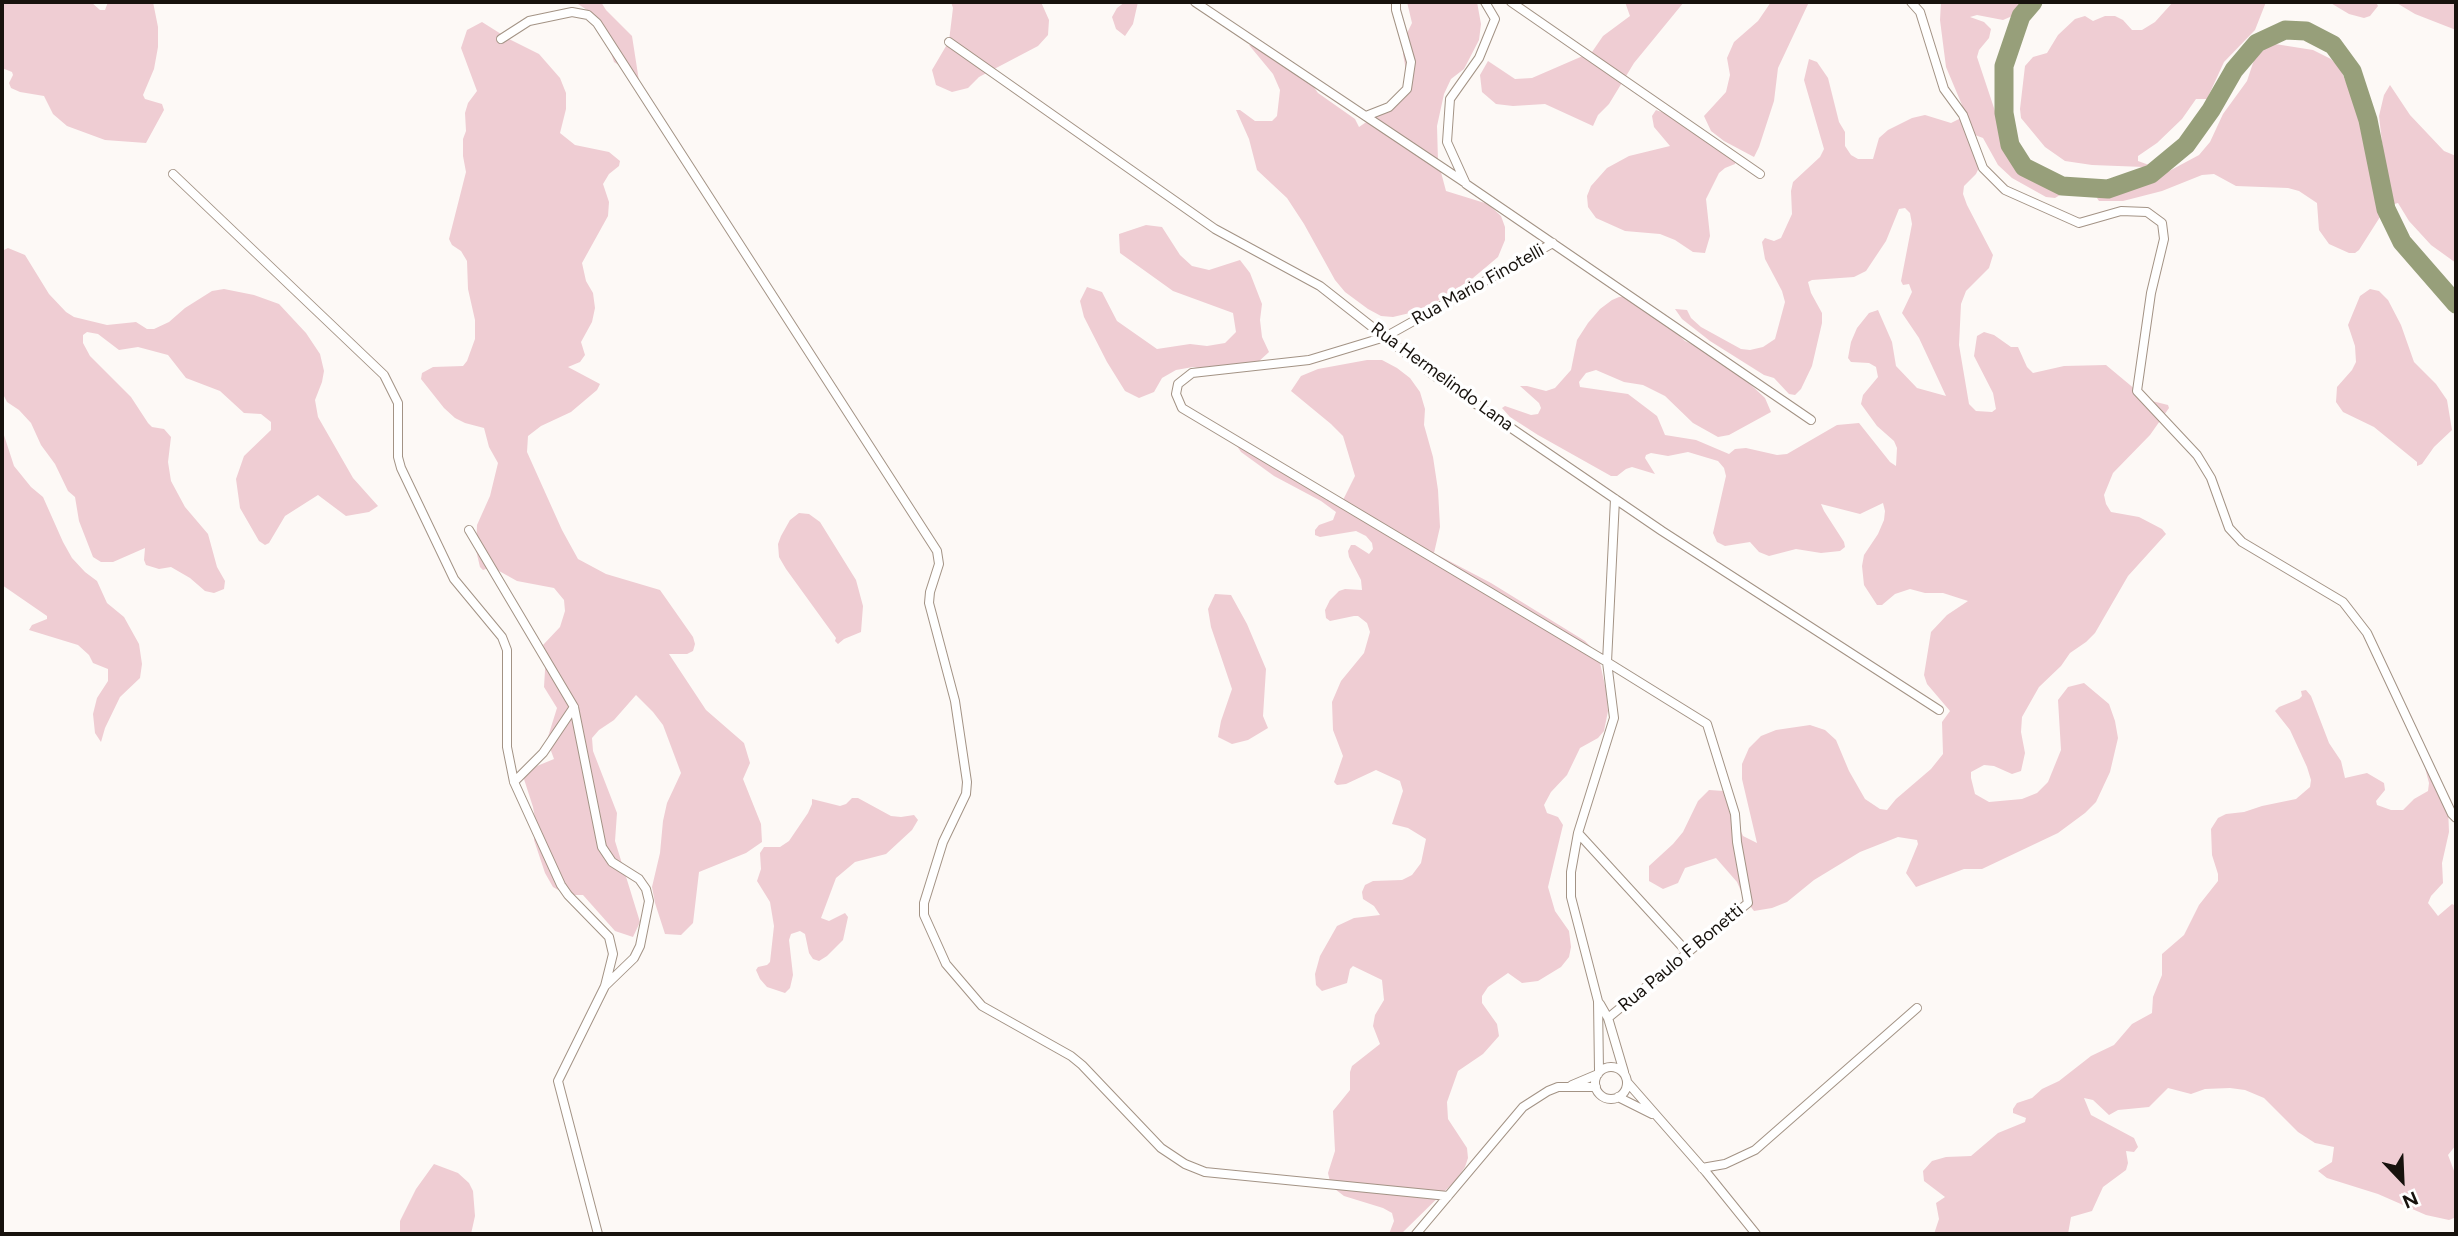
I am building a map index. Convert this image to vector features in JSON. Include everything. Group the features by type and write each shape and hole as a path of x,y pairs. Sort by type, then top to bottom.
{"street":[{"path":"1195,2 1811,420"},
{"path":"1366,116 1389,107 1407,89 1411,62 1396,2"},
{"path":"1466,184 1447,142 1450,99 1479,58 1495,19 1485,2"},
{"path":"1511,2 1760,174"},
{"path":"1911,2 1920,12 1944,89 1963,116 1983,168 2005,190 2079,223 2121,211 2147,212 2162,223 2164,239 2151,293 2137,391 2197,455 2211,478 2229,528 2242,542 2343,602 2367,633 2456,818"},
{"path":"501,39 529,21 572,12 588,15 597,23 937,551 939,564 929,603 955,701 967,782 966,794 943,842 924,903 924,915 946,964 982,1006 1071,1056 1161,1148 1185,1164 1205,1172 1448,1196"},
{"name":"Rua Hermelindo Lana","path":"948,42 1215,229 1320,286 1432,374 1615,499 1939,710"},
{"path":"173,174 384,375 398,403 398,457 401,468 454,579 502,637 507,650 507,747 514,782 561,885 609,937 613,954 605,986 558,1081 598,1234"},
{"name":"Rua Mario Finotelli","path":"1553,243 1385,337 1309,359 1192,373 1178,384 1177,400 1182,408 1607,662"},
{"path":"1596,1087 1599,1072 1598,1001 1571,897 1571,872 1578,833 1614,718 1607,662 1615,499"},
{"path":"469,530 574,707 603,847 612,862 639,879 646,889 649,901 635,958 605,986"},
{"name":"Rua Paulo F Bonetti","path":"1607,662 1707,724 1735,814 1748,903 1608,1018"},
{"path":"514,782 543,753 574,707"},
{"path":"1578,833 1688,953"},
{"path":"1598,1001 1608,1018 1628,1083 1756,1234"},
{"path":"1702,1168 1724,1164 1755,1150 1917,1008"},
{"path":"1569,1087 1614,1067 1624,1072"},
{"path":"1618,1097 1625,1092 1628,1083"},
{"path":"1416,1234 1523,1107 1548,1091 1569,1087 1596,1087 1605,1097 1618,1097 1658,1117"}],"shaded area":[{"path":"2,2 91,2 100,10 105,10 108,2 153,2 158,27 158,47 154,69 143,95 145,99 162,104 164,110 146,143 105,140 67,126 53,114 44,96 11,88 9,83 12,72 2,68"},
{"path":"575,2 601,2 632,36 639,81 614,62 597,20"},
{"path":"951,2 1041,2 1049,20 1048,35 1038,46 979,77 968,88 952,92 936,85 932,70 949,41 953,8"},
{"path":"1125,2 1138,2 1133,24 1125,36 1116,29 1112,17 1117,8"},
{"path":"1407,2 1477,2 1481,24 1479,40 1464,69 1451,79 1444,94 1437,126 1438,161 1446,191 1488,204 1501,216 1505,227 1505,240 1498,257 1473,278 1419,313 1393,317 1381,316 1368,309 1345,292 1335,280 1287,198 1257,170 1249,139 1236,110 1255,121 1272,121 1277,116 1280,90 1273,74 1249,45 1268,48 1283,55 1308,79 1318,93 1355,119 1359,127 1384,110 1409,87 1403,54 1405,37 1412,23"},
{"path":"1625,2 1684,2 1634,63 1593,126 1545,104 1496,104 1482,92 1480,75 1488,61 1515,79 1532,78 1592,52 1603,36 1630,16"},
{"path":"1771,2 1809,2 1778,68 1774,101 1754,157 1711,131 1704,116 1726,92 1730,75 1727,58 1734,42 1758,21"},
{"path":"1941,2 2029,2 2017,14 2003,20 1977,15 1970,17 1984,22 1991,29 1989,38 1977,57 2006,144 2021,165 2054,186 2060,195 2055,198 2046,197 2012,178 1998,165 1983,138 1975,135 1982,161 1976,174 1964,186 1963,194 1993,255 1989,268 1966,291 1961,304 1959,345 1969,404 1976,411 1992,412 1996,409 1993,393 1974,356 1977,336 1984,332 1994,335 2011,347 2018,347 2027,367 2033,373 2064,366 2106,365 2148,400 2168,405 2169,408 2150,435 2113,473 2104,495 2111,512 2139,517 2166,534 2128,576 2095,633 2070,653 2061,666 2039,687 2022,717 2021,732 2025,753 2021,771 2012,774 1994,766 1984,765 1971,772 1971,778 1975,794 1989,802 2022,799 2037,793 2048,782 2061,750 2058,700 2068,687 2084,683 2109,704 2115,721 2118,738 2110,772 2096,802 2058,833 1982,869 1964,869 1916,887 1906,873 1918,844 1917,840 1898,837 1860,852 1814,880 1787,902 1772,908 1754,911 1737,882 1716,858 1685,868 1678,883 1663,889 1649,881 1649,866 1683,832 1698,801 1709,790 1724,791 1743,836 1757,843 1742,779 1742,764 1749,748 1761,736 1776,730 1810,725 1825,730 1836,740 1865,799 1880,809 1887,810 1931,769 1943,754 1942,722 1950,711 1927,684 1924,675 1931,632 1947,615 1968,601 1943,593 1925,593 1910,589 1895,594 1882,605 1877,605 1864,585 1862,566 1864,555 1884,520 1883,503 1860,514 1821,504 1844,542 1845,547 1840,551 1821,553 1796,549 1769,556 1759,552 1750,542 1725,546 1717,542 1713,533 1726,476 1718,461 1688,452 1668,456 1651,453 1645,458 1655,474 1632,467 1617,476 1611,476 1538,435 1510,417 1502,408 1505,406 1531,415 1538,414 1541,408 1539,403 1520,386 1546,391 1555,388 1571,370 1577,340 1588,323 1612,300 1629,296 1647,305 1685,341 1705,350 1750,384 1765,398 1771,412 1729,435 1718,437 1693,423 1665,396 1643,385 1624,382 1596,370 1586,373 1579,382 1580,387 1628,394 1657,416 1665,435 1696,440 1729,454 1735,449 1746,448 1777,455 1787,454 1837,425 1859,423 1896,466 1897,448 1894,441 1877,426 1861,404 1863,395 1878,377 1876,367 1869,363 1851,362 1848,358 1857,328 1869,313 1878,310 1892,342 1896,366 1917,388 1946,396 1919,338 1902,313 1912,292 1909,284 1903,285 1901,281 1912,224 1910,213 1905,208 1899,209 1886,241 1866,271 1854,277 1808,282 1822,313 1822,323 1812,366 1801,389 1795,395 1789,394 1774,378 1764,375 1710,341 1682,319 1675,309 1687,310 1701,327 1741,349 1763,347 1775,339 1785,302 1765,259 1762,242 1765,238 1774,241 1781,238 1792,214 1793,182 1820,157 1824,149 1804,80 1809,59 1817,62 1828,78 1839,122 1845,132 1845,146 1851,155 1858,159 1873,159 1879,138 1888,130 1912,118 1925,115 1951,123 1961,118 1962,105 1946,67 1940,20"},
{"path":"2173,2 2266,2 2255,30 2224,62 2207,99 2196,99 2182,119 2157,143 2138,156 2138,161 2149,165 2092,165 2065,161 2045,147 2021,118 2025,66 2033,57 2047,53 2058,35 2075,19 2085,16 2093,21 2105,16 2115,16 2132,30 2142,30 2155,22"},
{"path":"2329,2 2376,2 2378,6 2370,16 2364,18 2349,14"},
{"path":"2395,2 2456,2 2456,30 2415,14"},
{"path":"482,22 539,54 560,78 566,93 566,109 560,133 575,145 609,152 620,161 619,166 609,174 603,184 609,202 608,216 582,263 586,281 593,293 595,308 592,322 581,342 585,355 580,362 568,367 600,384 597,390 571,412 541,426 528,436 527,452 578,559 606,574 660,590 693,637 695,644 693,651 687,654 669,654 706,710 744,743 750,763 743,779 761,824 762,842 746,853 699,872 693,923 681,935 665,934 652,887 667,803 681,773 663,725 636,695 614,720 592,738 593,751 617,813 615,841 640,922 633,937 615,931 583,895 567,895 553,887 545,873 534,840 536,824 523,776 554,759 547,740 557,708 544,687 546,654 543,645 560,627 565,611 564,600 554,588 517,581 492,567 483,570 480,567 476,550 477,525 490,496 498,463 489,447 484,428 455,418 421,379 422,373 433,367 463,366 475,339 467,261 449,239 466,172 463,156 465,113 468,103 477,91 461,48 467,30"},
{"path":"2275,44 2313,50 2331,59 2340,68 2355,103 2372,176 2377,181 2381,176 2384,160 2379,116 2384,95 2390,85 2410,115 2444,151 2456,156 2456,263 2431,245 2409,221 2398,203 2387,206 2359,250 2349,253 2329,244 2319,230 2317,203 2299,191 2288,188 2236,186 2214,174 2202,175 2162,191 2123,201 2099,201 2097,198 2103,192 2158,177 2199,155 2210,142 2223,114 2247,81 2256,54 2263,47"},
{"path":"1656,110 1727,151 1736,161 1719,173 1706,199 1710,236 1705,253 1693,252 1660,234 1625,231 1596,218 1588,207 1587,196 1591,186 1607,168 1629,156 1670,146 1654,127 1652,116"},
{"path":"1146,225 1162,227 1180,255 1192,266 1209,270 1240,260 1250,273 1262,304 1262,337 1269,352 1257,363 1226,373 1193,367 1176,370 1162,378 1154,392 1139,398 1125,391 1084,317 1080,301 1087,287 1102,292 1117,321 1157,349 1225,343 1236,332 1233,313 1173,291 1120,253 1119,234"},
{"path":"8,248 25,255 49,294 66,312 74,317 107,325 136,322 147,329 154,329 169,322 212,291 224,289 254,295 279,304 306,333 320,354 324,371 315,400 318,417 353,478 378,506 369,512 346,516 318,495 285,516 269,543 265,545 259,541 240,508 236,479 244,456 271,430 271,422 261,414 244,413 220,391 186,378 168,355 138,347 119,350 98,334 87,332 83,335 83,343 90,356 131,397 152,427 164,429 171,437 168,462 171,481 185,507 208,534 217,567 225,581 224,589 214,593 205,591 171,567 159,569 146,565 145,548 113,562 101,562 93,557 79,521 75,497 68,491 31,423 7,402 2,392 2,251"},
{"path":"2370,289 2379,291 2388,300 2401,325 2414,362 2436,384 2447,400 2452,430 2434,447 2422,464 2417,466 2417,462 2374,427 2343,412 2336,402 2337,387 2356,362 2355,346 2348,325 2360,296"},
{"path":"1382,360 1397,368 1410,378 1420,392 1438,490 1440,527 1434,553 1491,583 1585,641 1598,654 1608,711 1604,731 1598,738 1580,748 1567,775 1551,792 1544,805 1547,813 1558,817 1563,825 1548,887 1555,911 1569,931 1569,957 1561,967 1538,981 1522,983 1508,973 1488,987 1482,996 1482,1003 1497,1024 1499,1036 1483,1054 1458,1071 1447,1102 1448,1119 1467,1148 1465,1167 1456,1180 1401,1234 1389,1234 1394,1221 1392,1213 1344,1196 1331,1186 1328,1173 1335,1151 1333,1111 1350,1090 1352,1066 1380,1044 1373,1026 1375,1015 1384,1000 1382,980 1353,966 1347,983 1322,991 1316,985 1315,974 1320,956 1337,926 1354,918 1380,915 1374,906 1363,899 1365,885 1373,881 1402,880 1412,875 1421,863 1426,839 1408,828 1392,824 1403,791 1400,781 1376,770 1346,784 1337,785 1334,782 1343,756 1333,730 1332,702 1341,681 1364,653 1370,632 1367,623 1358,616 1330,621 1326,618 1325,610 1339,591 1362,590 1361,580 1348,551 1351,545 1355,545 1369,554 1373,549 1372,543 1356,531 1320,537 1315,535 1319,525 1333,520 1336,512 1274,476 1241,452 1237,446 1242,446 1342,502 1355,476 1343,436 1291,391 1301,376 1318,369"},
{"path":"2,429 14,466 43,497 72,558 97,581 107,603 124,617 139,644 142,664 140,678 120,697 101,742 95,733 93,714 97,698 108,681 108,669 93,663 78,645 29,630 32,625 47,619 47,616 2,585"},
{"path":"799,513 809,514 820,522 856,580 863,606 861,632 838,644 779,557 778,544 781,536 790,520"},
{"path":"1215,594 1231,595 1266,669 1263,716 1268,728 1248,740 1232,744 1218,737 1232,689 1211,627 1208,609"},
{"path":"2306,690 2311,696 2329,743 2341,761 2345,778 2367,773 2384,783 2385,790 2376,801 2377,805 2391,810 2403,810 2414,799 2428,791 2429,783 2423,760 2448,807 2449,832 2442,863 2443,883 2428,903 2438,916 2452,904 2456,906 2456,1145 2448,1155 2456,1176 2454,1218 2449,1220 2426,1215 2378,1194 2327,1178 2318,1171 2332,1162 2334,1147 2315,1143 2298,1132 2264,1098 2245,1090 2230,1088 2205,1089 2191,1094 2168,1088 2149,1107 2118,1110 2109,1115 2093,1100 2084,1098 2091,1115 2134,1138 2138,1147 2134,1152 2126,1151 2126,1170 2103,1187 2092,1211 2071,1217 2068,1234 1934,1234 1939,1219 1936,1203 1945,1197 1924,1181 1923,1171 1932,1161 1946,1157 1971,1156 1998,1133 2025,1122 2026,1118 2013,1113 2017,1103 2032,1098 2091,1056 2114,1045 2132,1024 2152,1013 2153,997 2162,975 2162,954 2184,935 2199,905 2218,881 2212,855 2211,829 2218,818 2296,799 2310,787 2307,767 2290,730 2275,711 2299,699 2302,696 2301,691"},
{"path":"852,798 858,798 891,816 914,815 918,820 912,830 886,854 855,862 836,878 821,918 829,921 845,913 848,917 843,940 819,961 813,959 809,953 805,934 800,931 791,934 789,940 793,975 790,988 785,993 767,987 756,970 770,962 774,926 770,902 757,881 761,869 760,853 764,847 780,847 789,841 808,813 812,799 840,806"},
{"path":"434,1164 458,1173 469,1183 473,1191 475,1216 471,1234 401,1234 400,1221 416,1189"}],"waterway":[{"path":"2033,2 2021,16 2004,66 2004,113 2010,145 2024,167 2062,186 2108,189 2151,174 2186,145 2211,110 2234,70 2257,43 2285,30 2306,31 2333,45 2352,71 2368,120 2386,209 2402,242 2456,304"}]}
